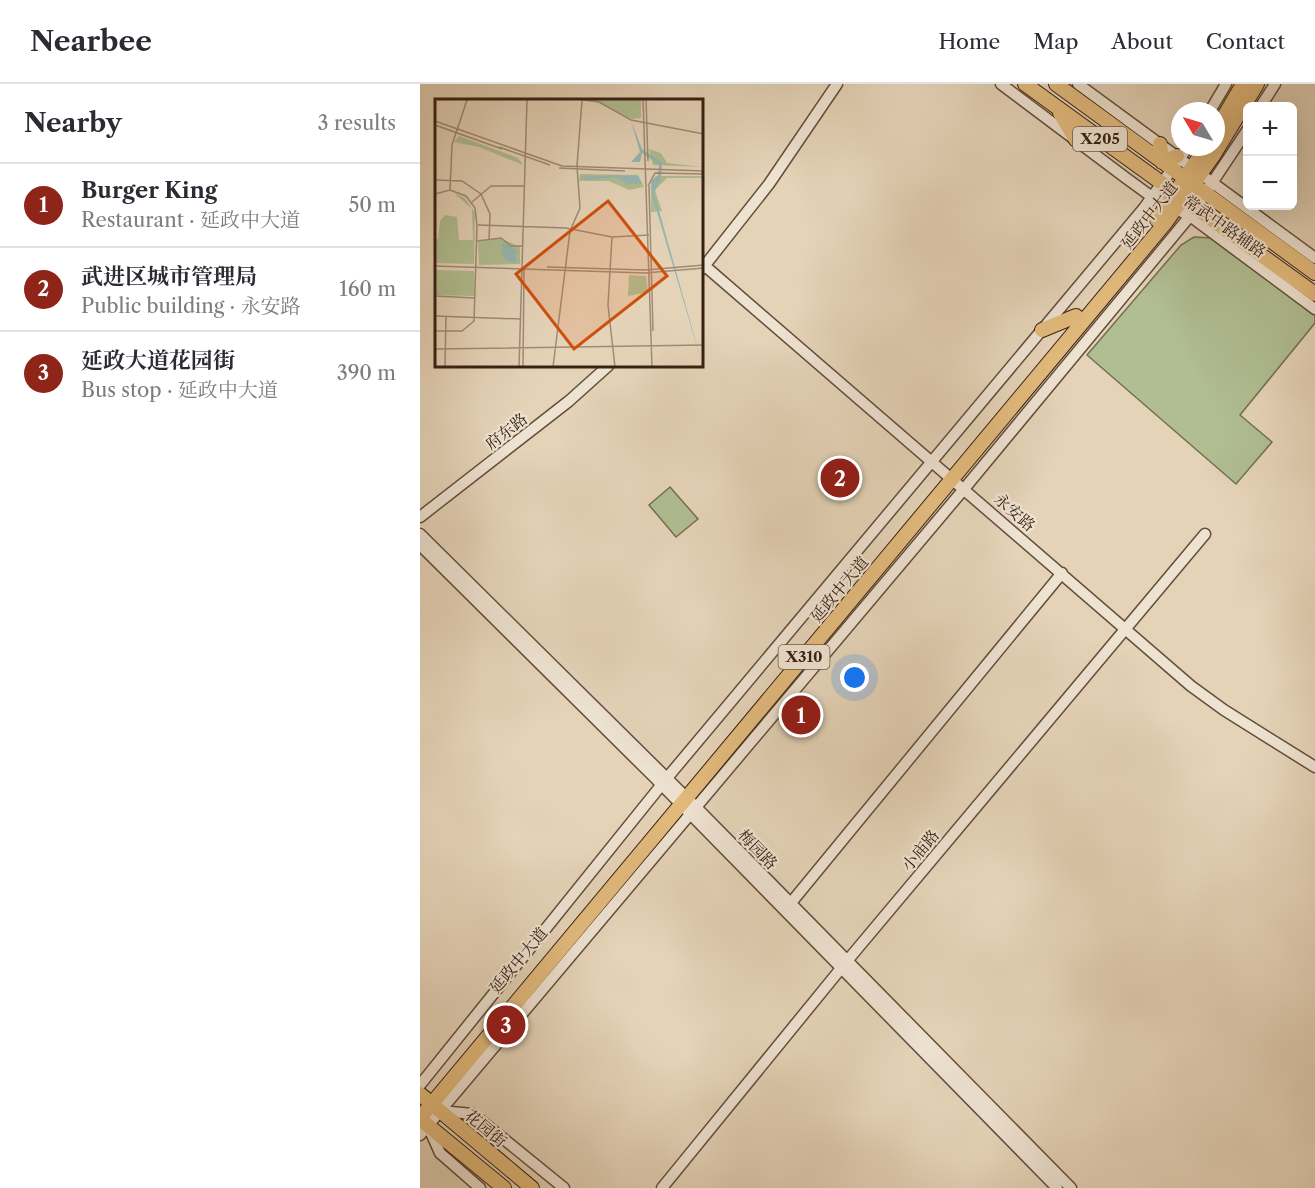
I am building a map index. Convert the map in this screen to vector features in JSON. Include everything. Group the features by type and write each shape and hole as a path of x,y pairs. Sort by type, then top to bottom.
{"main road":[{"name":"X205","path":"1025,84 1161,184 1176,202 1315,294"},
{"name":"X205","path":"1056,84 1176,158 1193,176 1211,188 1315,273"},
{"path":"1225,115 1244,84"},
{"name":"延政中大道","path":"426,1100 684,802 1176,202 1257,84"},
{"path":"1055,106 1076,140"},
{"path":"1160,144 1176,158"},
{"name":"延政中大道","path":"1193,176 1202,156"},
{"name":"延政中大道","path":"950,476 1076,316 1176,202"},
{"path":"1197,214 1211,232"},
{"path":"1042,330 1076,316"},
{"name":"X310","path":"422,1124 426,1100"},
{"name":"花园街","path":"426,1100 532,1188"},
{"path":"422,1124 504,1188"}],"street":[{"path":"704,268 769,184 837,84"},
{"name":"常武中路辅路","path":"1001,84 1152,197 1176,202"},
{"path":"1078,84 1160,144"},
{"path":"1215,102 1226,84"},
{"path":"1264,102 1275,84"},
{"path":"426,1100 684,802 964,489 1197,214 1243,137"},
{"path":"426,1100 664,781 1152,197 1176,158"},
{"name":"常武中路辅路","path":"1211,188 1315,258"},
{"name":"常武中路辅路","path":"1211,232 1315,309"},
{"name":"永安路","path":"704,268 950,476 1125,631 1224,710 1315,767"},
{"name":"府东路","path":"420,517 569,401 606,368"},
{"name":"梅园路","path":"420,534 844,965 1057,1188"},
{"name":"小庙路","path":"662,1188 844,965 1205,534"},
{"name":"梅园路","path":"420,545 664,781"},
{"path":"790,904 1062,573"},
{"name":"梅园路","path":"684,802 790,904 844,965 1071,1188"},
{"path":"426,1100 473,1114 564,1188"},
{"path":"422,1124 440,1153 480,1188"}],"green space":[{"path":"1194,237 1212,238 1315,312 1315,323 1240,415 1272,442 1236,484 1087,355 1181,245"},
{"path":"670,487 698,519 676,537 649,505"}],"place":[{"name":"武进区城市管理局","path":"840,478"},
{"name":"Burger King","path":"801,715"},
{"name":"延政大道花园街","path":"506,1025"}]}
